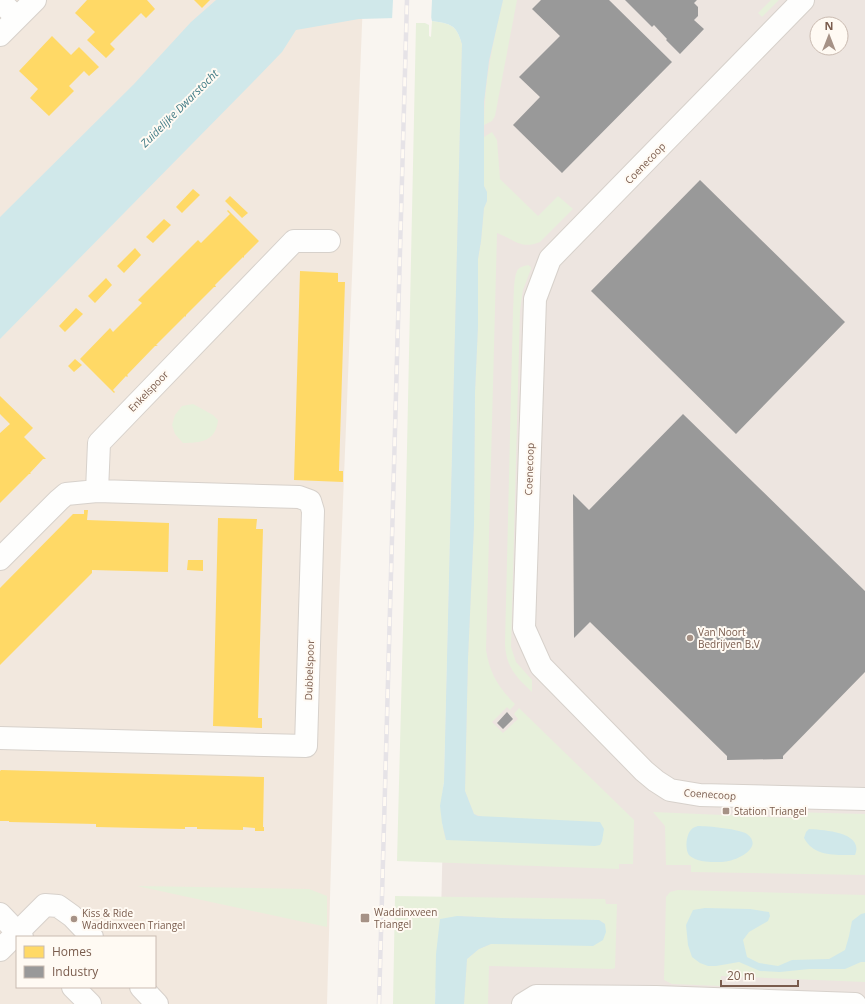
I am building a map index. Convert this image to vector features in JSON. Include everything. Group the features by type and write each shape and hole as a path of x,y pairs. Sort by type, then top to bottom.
{"street":[{"path":"0,35 35,0"},
{"name":"Coenecoop","path":"803,0 550,259 535,299 524,628 541,666 644,771 670,790 700,795 865,799"},
{"path":"0,1 17,18"},
{"name":"Enkelspoor","path":"97,491 98,443 294,241 328,241"},
{"path":"0,559 66,494 97,491"},
{"name":"Dubbelspoor","path":"0,738 306,746 313,511 310,501 299,498 97,491"},
{"path":"0,914 20,935 45,905 58,906 72,916 91,936"},
{"path":"0,950 16,938"},
{"path":"74,988 90,1004"},
{"path":"142,988 157,1004"},
{"path":"523,1004 536,996 656,997 855,1004"}],"shaded area":[{"path":"0,0 363,0 337,652 327,1004 0,1004"},
{"path":"462,0 865,0 865,1004 439,1004"}],"green space":[{"path":"503,0 517,0 495,116 492,121 484,125 487,77"},
{"path":"771,0 779,0 762,17 758,13"},
{"path":"432,21 452,26 460,37 462,44 444,782 442,804 444,832 446,840 483,817 474,814 465,791 468,658 474,525 478,259 484,208 487,201 487,192 484,186 484,137 492,132 497,140 500,179 538,216 558,196 573,209 540,242 527,245 517,243 497,233 486,650 492,673 499,686 515,704 510,710 507,707 492,722 503,733 518,719 514,714 519,708 634,820 633,864 619,864 619,869 397,861 416,23 425,23 429,25 429,36 431,37"},
{"path":"528,265 531,269 523,290 520,311 511,647 516,662 532,680 532,692 513,671 507,659 505,644 514,290 517,271"},
{"path":"193,404 213,415 218,420 217,427 211,437 201,441 183,443 175,434 172,425 175,415 182,406"},
{"path":"653,812 791,818 791,812 865,814 865,875 691,872 691,865 666,865 665,826"},
{"path":"137,886 309,889 327,896 327,927"},
{"path":"678,890 865,895 865,982 721,976 721,986 672,984 664,980 666,897 670,892"},
{"path":"395,896 605,899 606,904 617,904 615,968 489,966 488,1004 464,1004 467,959 479,949 491,944 605,924 599,920 457,916 435,991 435,1004 393,1004"}],"water":[{"name":"Zuidelijke Dwarstocht","path":"216,0 503,0 489,61 484,102 484,186 487,192 487,201 484,208 478,259 474,525 468,658 465,791 474,814 478,816 600,822 604,829 600,845 446,840 442,823 440,806 444,782 462,44 460,37 452,26 432,21 431,17 398,16 396,18 359,19 296,30 282,52 0,339 0,217 134,84 191,22"},
{"path":"698,826 724,828 743,832 752,839 753,844 746,853 734,860 706,862 697,860 688,854 686,846 689,833 693,828"},
{"path":"809,829 831,831 848,836 854,841 856,847 855,855 826,854 814,849 804,838"},
{"path":"705,908 750,909 769,912 770,916 768,921 749,932 743,940 747,957 759,963 778,966 792,960 829,959 845,950 852,921 861,914 865,913 865,962 861,962 845,969 809,969 780,972 760,971 739,962 708,966 700,963 692,957 688,945 686,925 693,910"},
{"path":"457,916 599,920 605,924 606,932 603,940 593,946 491,944 479,949 467,959 464,1004 435,1004 436,954 440,919"}],"pier":[{"path":"393,0 432,0 431,22 429,18 399,18 397,20 392,20"}],"building: Homes":[{"path":"87,0 147,0 155,9 146,18 141,13 110,44 115,49 106,58 87,40 95,32 75,13"},
{"path":"194,0 210,0 202,8"},
{"path":"52,36 71,55 79,47 99,67 89,76 84,71 69,86 74,91 49,116 30,98 38,89 19,71"},
{"path":"193,189 200,195 182,213 176,207"},
{"path":"230,196 248,213 242,218 225,201"},
{"path":"228,210 259,241 244,256 244,258 243,257 215,285 216,287 214,287 186,315 186,317 185,316 156,345 158,346 155,346 127,375 128,376 126,376 113,390 115,392 114,393 80,359 110,328 113,332 142,303 138,300 198,240 201,243 230,214 227,211"},
{"path":"164,219 171,225 153,243 146,237"},
{"path":"135,248 141,255 124,273 117,266"},
{"path":"300,271 338,273 338,282 345,282 339,471 343,471 343,482 294,480"},
{"path":"106,278 112,285 95,303 88,296"},
{"path":"76,308 83,314 65,332 59,326"},
{"path":"75,359 82,365 74,372 68,366"},
{"path":"0,396 33,428 24,437 46,459 43,459 30,473 31,474 29,474 0,503 0,433 10,424 0,414"},
{"path":"84,510 88,510 87,520 169,523 168,572 92,570 92,573 0,665 0,588 73,514 84,514"},
{"path":"218,518 257,519 256,529 263,529 258,718 262,718 262,728 213,726"},
{"path":"188,560 203,560 203,571 187,570"},
{"path":"1,770 264,777 264,831 255,831 255,828 243,827 243,830 197,829 197,827 185,827 185,829 96,827 96,824 0,821"}],"building: Industry":[{"path":"541,0 609,0 672,62 562,173 513,125 540,97 519,77 560,36 532,9"},
{"path":"625,0 697,0 694,3 698,7 698,16 694,20 704,29 680,54 654,25 652,27"},
{"path":"700,180 845,322 736,434 591,291"},
{"path":"683,414 865,591 865,672 783,756 783,759 727,760 727,756 590,622 574,638 573,494 589,510"},
{"path":"507,712 513,719 503,729 497,723"}],"railway":[{"path":"379,1004 407,0"}],"place":[{"name":"Van Noort Bedrijven B.V","path":"690,638"},
{"name":"Station Triangel","path":"726,811"},
{"name":"Waddinxveen Triangel","path":"365,918"},
{"name":"Kiss & Ride Waddinxveen Triangel","path":"74,919"}]}
